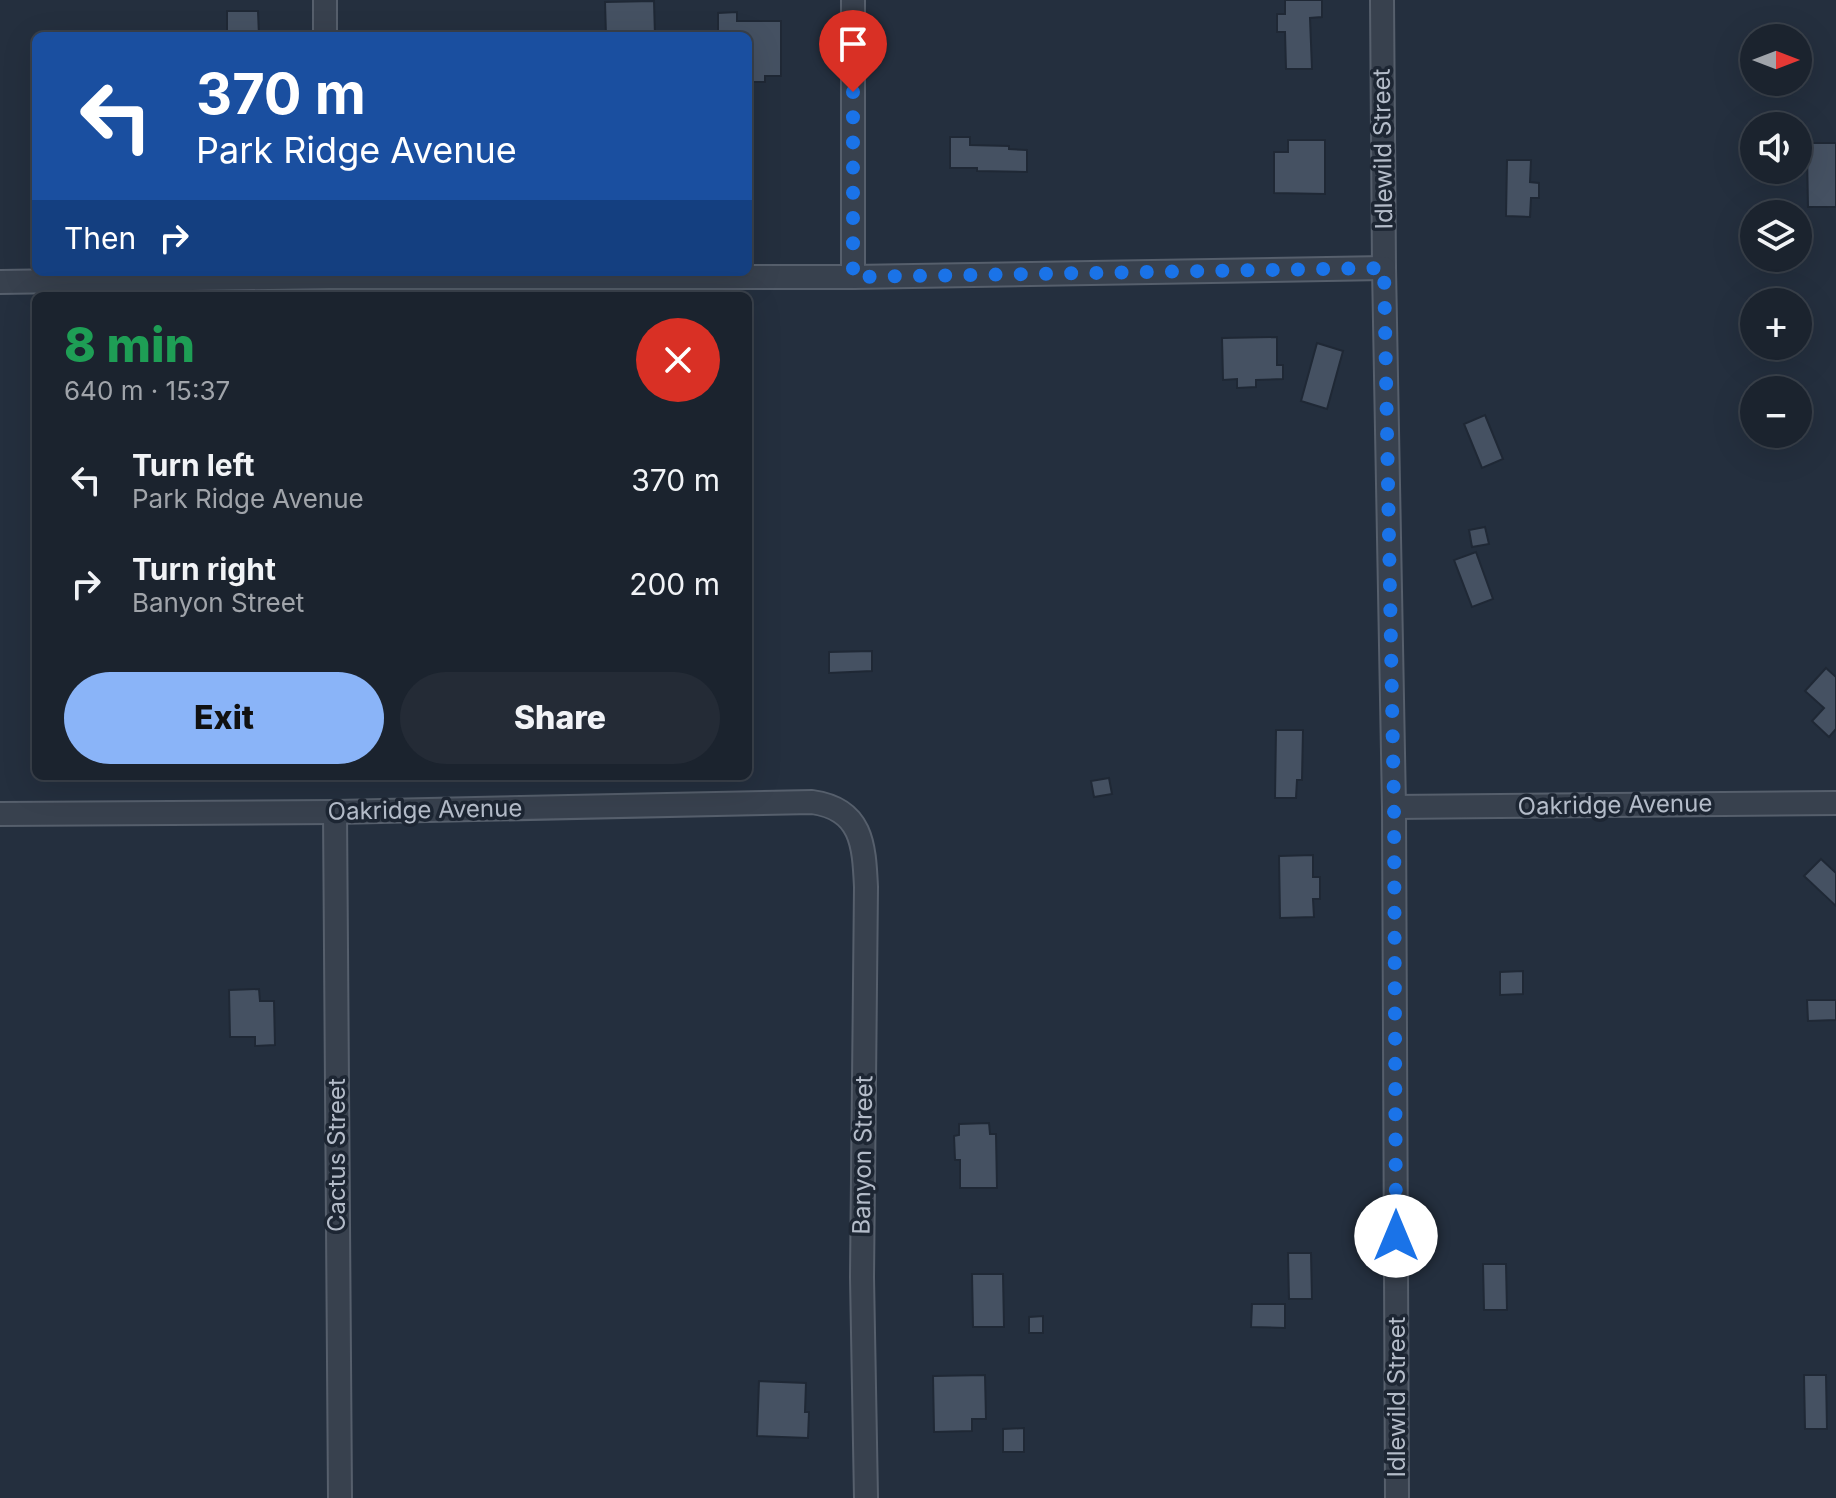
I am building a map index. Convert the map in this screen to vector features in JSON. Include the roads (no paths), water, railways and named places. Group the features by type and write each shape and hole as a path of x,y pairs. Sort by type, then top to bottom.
{"street":[{"path":"325,0 325,32"},
{"path":"853,0 853,277"},
{"name":"Idlewild Street","path":"1382,0 1394,807 1397,1498"},
{"path":"590,276 853,277 1384,268"},
{"path":"0,282 281,276"},
{"name":"Oakridge Avenue","path":"0,814 335,812 812,802 829,804 847,815"},
{"name":"Oakridge Avenue","path":"1394,807 1836,803"},
{"name":"Cactus Street","path":"335,812 340,1498"},
{"name":"Banyon Street","path":"847,815 860,837 866,887 862,1277 866,1498"}]}
